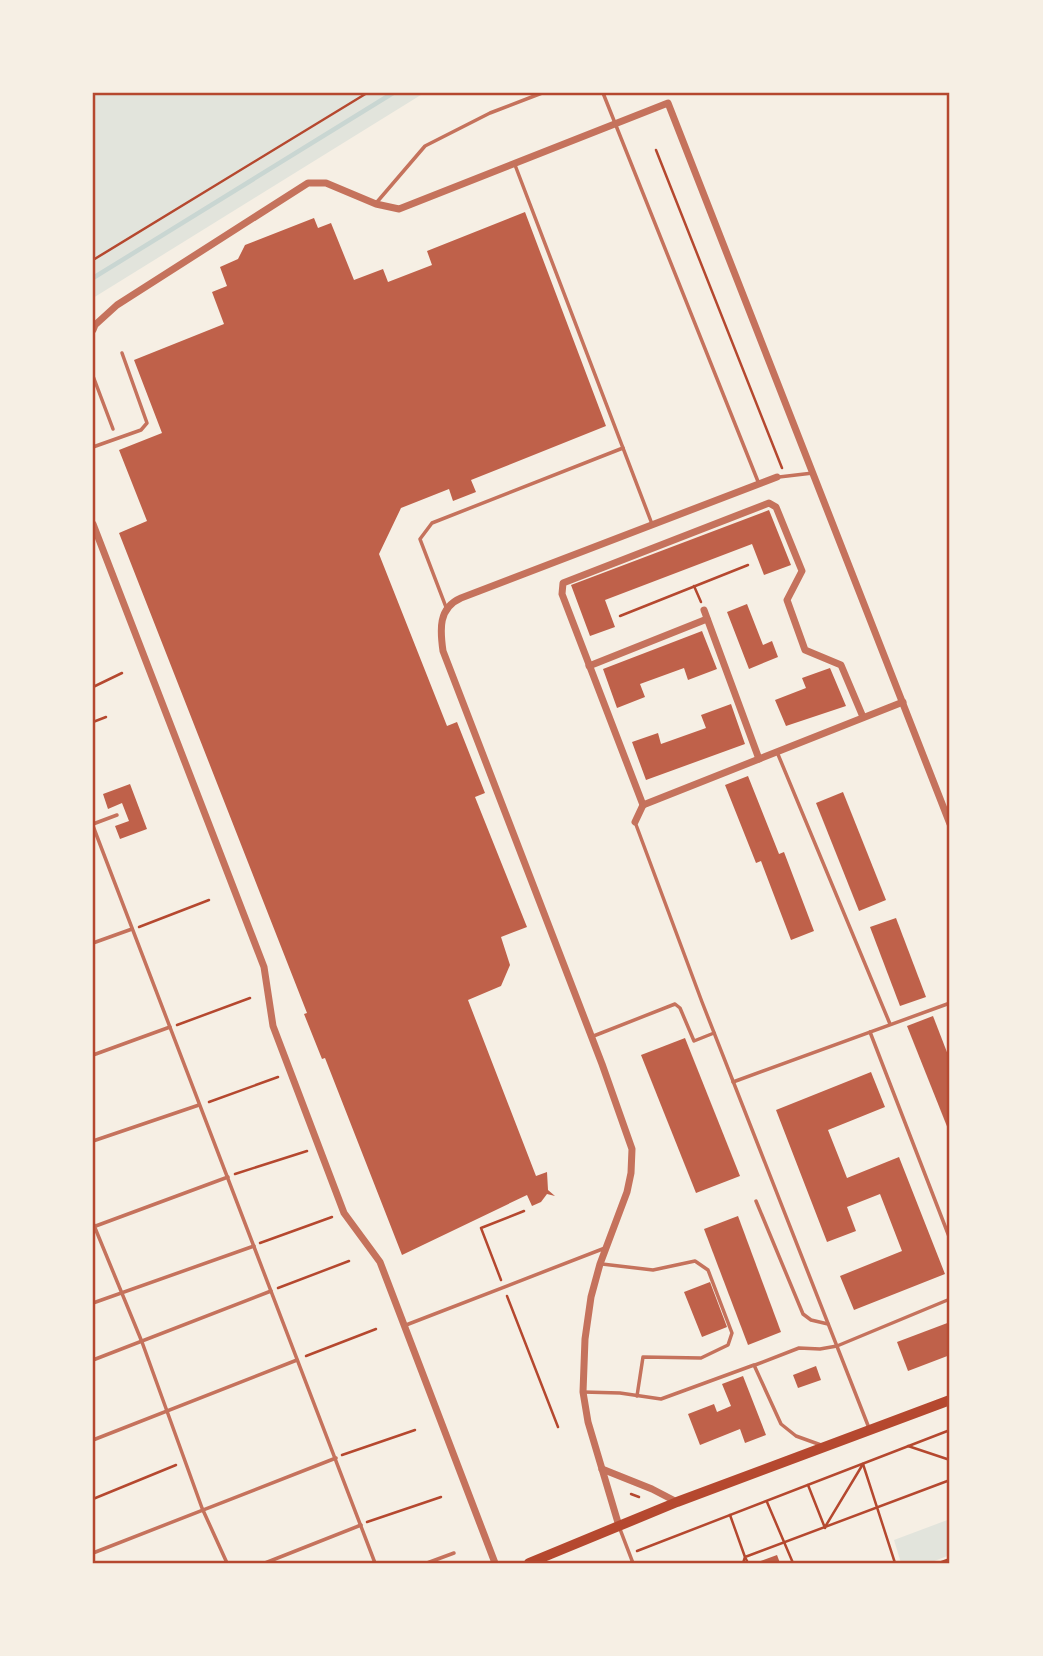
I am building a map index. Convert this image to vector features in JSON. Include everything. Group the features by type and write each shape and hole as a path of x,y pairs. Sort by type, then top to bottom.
{"main road":[{"path":"529,1563 677,1502 950,1400"}],"street":[{"path":"93,330 117,305 308,183 326,183 376,204 399,209 668,103 815,473 950,824"},
{"path":"619,1526 588,1422 583,1392 585,1339 591,1297 626,1192 631,1173 632,1149 443,651 440,635 442,619 446,608 461,598 781,476"},
{"path":"643,805 562,594 564,583 769,503 776,507 802,571 787,600 805,650 841,665 863,717"},
{"path":"93,524 264,967 273,1026 344,1213 380,1262 495,1563"},
{"path":"589,666 705,614 759,759"},
{"path":"635,822 643,805 903,702"},
{"path":"602,1469 677,1502"}],"lane":[{"path":"376,204 425,146 490,113 542,93"},
{"path":"603,93 759,484"},
{"path":"514,163 653,526"},
{"path":"93,447 141,430 147,423 122,353"},
{"path":"93,376 113,429"},
{"path":"446,608 420,539 432,523 623,448"},
{"path":"781,476 815,473"},
{"path":"777,752 890,1024"},
{"path":"117,815 93,825 375,1563"},
{"path":"635,822 869,1430"},
{"path":"93,943 132,929"},
{"path":"733,1082 950,1003"},
{"path":"591,1037 675,1004 680,1008 694,1041 714,1033"},
{"path":"93,1055 170,1027"},
{"path":"870,1032 950,1239"},
{"path":"93,1141 199,1105"},
{"path":"227,1563 202,1508 142,1342 93,1226 228,1177"},
{"path":"756,1201 803,1314 811,1320 828,1324"},
{"path":"93,1303 254,1246"},
{"path":"404,1326 607,1247"},
{"path":"600,1264 661,1269 695,1261 708,1270 732,1333 732,1338 721,1350 701,1358 643,1357 636,1396"},
{"path":"93,1360 271,1291"},
{"path":"583,1392 620,1393 661,1399 799,1348 820,1349 837,1346 950,1299"},
{"path":"93,1440 297,1360"},
{"path":"754,1365 781,1424 796,1436 827,1447"},
{"path":"93,1553 202,1508 336,1458"},
{"path":"265,1563 360,1525"},
{"path":"619,1526 633,1563"},
{"path":"427,1563 454,1553"}],"path":[{"path":"93,260 367,93"},
{"path":"656,150 781,476"},
{"path":"620,615 748,565"},
{"path":"694,586 705,614"},
{"path":"93,687 122,673"},
{"path":"93,722 106,717"},
{"path":"132,929 209,900"},
{"path":"170,1027 250,998"},
{"path":"199,1105 278,1077"},
{"path":"228,1177 307,1151"},
{"path":"524,1211 481,1228 558,1427"},
{"path":"254,1246 332,1217"},
{"path":"271,1291 349,1261"},
{"path":"297,1360 376,1329"},
{"path":"336,1458 415,1430"},
{"path":"629,1554 950,1430"},
{"path":"908,1446 950,1460"},
{"path":"93,1499 186,1461"},
{"path":"863,1464 895,1563"},
{"path":"825,1528 863,1464"},
{"path":"745,1557 950,1480"},
{"path":"808,1485 825,1528"},
{"path":"631,1494 639,1497"},
{"path":"360,1525 441,1497"},
{"path":"767,1501 793,1563"},
{"path":"730,1515 745,1563"},
{"path":"939,1563 950,1559"}],"shaded area":[{"path":"93,93 424,93 93,298"},
{"path":"950,1519 950,1555 929,1563 901,1563 894,1540"}],"building":[{"path":"525,212 606,426 471,480 476,492 453,501 449,489 401,508 379,554 447,726 457,722 485,793 475,797 527,927 501,937 510,965 501,986 468,1000 536,1176 547,1172 548,1190 555,1196 547,1194 541,1202 532,1206 527,1195 402,1255 325,1058 322,1059 304,1014 307,1013 119,533 147,521 119,450 162,433 134,360 224,324 212,292 227,286 220,267 238,259 245,245 314,218 318,228 331,223 354,280 383,269 388,282 432,265 427,251"},
{"path":"769,510 791,565 764,575 752,544 605,600 615,627 590,636 571,585"},
{"path":"747,604 763,645 772,641 778,657 749,669 727,612"},
{"path":"702,631 717,669 688,680 684,668 640,684 645,697 617,708 603,669"},
{"path":"830,668 846,706 786,726 775,700 806,688 802,678"},
{"path":"731,704 745,744 646,780 632,742 658,733 661,744 706,728 701,715"},
{"path":"748,776 779,854 784,852 814,931 791,940 761,861 756,863 725,785"},
{"path":"130,784 147,829 120,839 115,826 129,821 122,803 108,809 103,794"},
{"path":"843,792 886,900 859,911 816,803"},
{"path":"896,918 926,997 900,1006 870,927"},
{"path":"933,1016 950,1060 950,1134 907,1026"},
{"path":"685,1038 740,1176 696,1193 641,1055"},
{"path":"871,1072 885,1107 828,1130 847,1178 899,1157 945,1274 854,1310 840,1276 902,1251 880,1194 847,1207 856,1231 827,1242 776,1110"},
{"path":"738,1216 781,1332 748,1345 704,1229"},
{"path":"710,1282 727,1327 702,1337 684,1292"},
{"path":"950,1322 950,1355 908,1371 897,1342"},
{"path":"816,1366 821,1380 798,1388 793,1375"},
{"path":"743,1376 766,1435 745,1443 740,1429 700,1445 688,1414 714,1404 717,1412 731,1406 722,1384"},
{"path":"777,1555 780,1563 755,1563"}],"waterway":[{"path":"93,278 393,93"}]}
